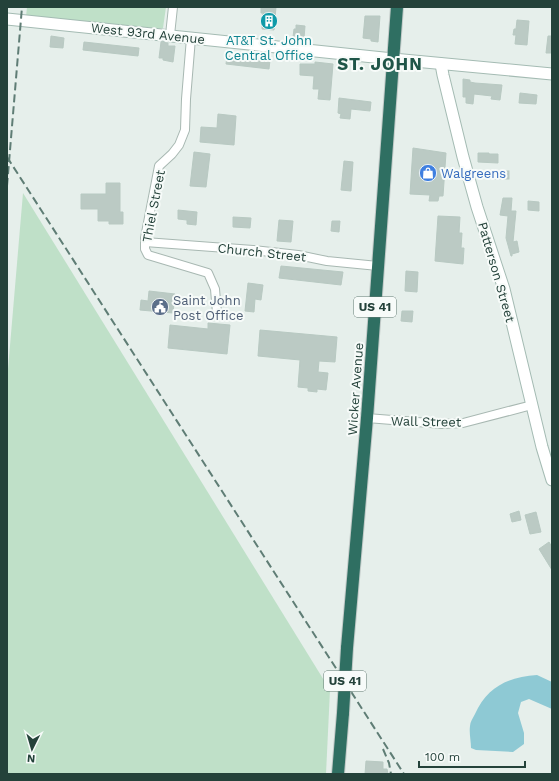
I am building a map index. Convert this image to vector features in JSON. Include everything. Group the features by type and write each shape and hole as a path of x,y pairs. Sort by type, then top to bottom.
{"highway":[{"name":"Wicker Avenue","path":"338,774 398,7"}],"street":[{"path":"170,35 173,7"},
{"name":"West 93rd Avenue","path":"7,19 552,74"},
{"name":"Thiel Street","path":"191,38 185,130 179,145 172,154 158,166 144,242 148,255 208,273 215,289 217,313"},
{"name":"Patterson Street","path":"441,64 463,157 477,207 504,289 542,447 552,480"},
{"name":"Church Street","path":"144,242 253,250 298,255 327,261 378,266"},
{"name":"Wall Street","path":"367,418 442,424 463,423 532,406"}],"green space":[{"path":"27,7 166,7 163,28 149,30 26,17"},
{"path":"23,193 330,690 326,774 7,774 7,381"}],"water":[{"path":"537,675 552,682 552,709 529,699 521,702 518,713 524,733 524,744 513,752 476,750 471,748 470,723 480,705 492,690 517,678"}],"building":[{"name":"AT&T St. John Central Office","path":"261,7 276,7 274,30 262,29 263,13 261,13"},
{"path":"365,16 380,16 378,42 363,38"},
{"path":"517,20 529,21 527,45 515,44 516,35 513,35 514,29 516,29"},
{"path":"296,25 305,26 304,38 293,37"},
{"path":"51,36 64,38 63,48 50,47"},
{"path":"548,36 552,36 552,53 546,53"},
{"path":"84,42 139,48 138,56 83,50"},
{"path":"161,42 168,43 168,46 175,46 173,62 159,58"},
{"path":"227,56 270,60 269,69 226,64"},
{"path":"315,62 333,64 330,100 318,99 319,89 313,89 314,76 300,75 300,64 315,64"},
{"path":"463,79 470,80 470,82 475,83 502,85 500,100 491,99 492,96 474,94 473,104 466,103 466,97 463,97"},
{"path":"520,93 537,95 536,104 519,103"},
{"path":"339,98 371,102 370,111 351,109 350,119 340,118 341,114 338,113"},
{"path":"218,114 236,116 234,145 200,142 201,127 217,128"},
{"name":"Walgreens","path":"413,148 446,153 443,196 439,196 438,201 429,201 430,195 410,194"},
{"path":"194,152 210,154 206,187 190,186"},
{"path":"478,153 498,154 498,163 478,162"},
{"path":"344,161 353,162 351,191 341,190"},
{"path":"494,171 509,171 509,179 494,179"},
{"path":"106,183 120,183 120,212 123,212 123,224 109,224 109,221 98,221 98,209 81,209 81,194 106,194"},
{"path":"503,198 512,198 511,211 516,211 513,242 517,241 519,252 512,254 512,256 506,238 508,216 500,215"},
{"path":"528,201 539,202 539,211 528,210"},
{"path":"178,210 197,212 196,225 187,224 187,220 178,219"},
{"path":"438,216 460,217 459,233 462,233 461,248 464,248 463,264 435,261"},
{"path":"233,217 251,218 250,228 233,227"},
{"path":"279,220 293,221 291,242 277,241"},
{"path":"332,221 340,221 339,232 331,231"},
{"path":"281,266 343,272 341,285 279,278"},
{"path":"406,271 418,272 417,292 405,291"},
{"path":"248,283 263,285 261,300 255,299 254,312 245,311"},
{"path":"149,291 175,294 173,313 140,310 141,300 148,301"},
{"path":"402,311 413,311 412,322 401,321"},
{"path":"208,323 230,325 227,354 168,348 170,325 208,329"},
{"path":"260,330 337,337 335,362 319,361 318,372 328,373 326,390 317,389 317,392 308,391 308,388 298,387 300,360 258,356"},
{"path":"519,511 521,520 512,522 510,514"},
{"path":"536,512 541,532 530,534 525,515"},
{"path":"549,542 552,547 552,570 539,549"},
{"path":"366,761 383,762 383,769 387,769 388,774 365,774"}],"railway":[{"path":"7,186 22,7"},
{"path":"7,157 404,774"},
{"path":"383,749 389,763 391,774"}],"place":[{"name":"AT&T St. John Central Office","path":"269,21"},
{"name":"Walgreens","path":"428,173"},
{"name":"Saint John Post Office","path":"160,307"}],"district":[{"name":"ST. JOHN","path":"380,64"}]}
